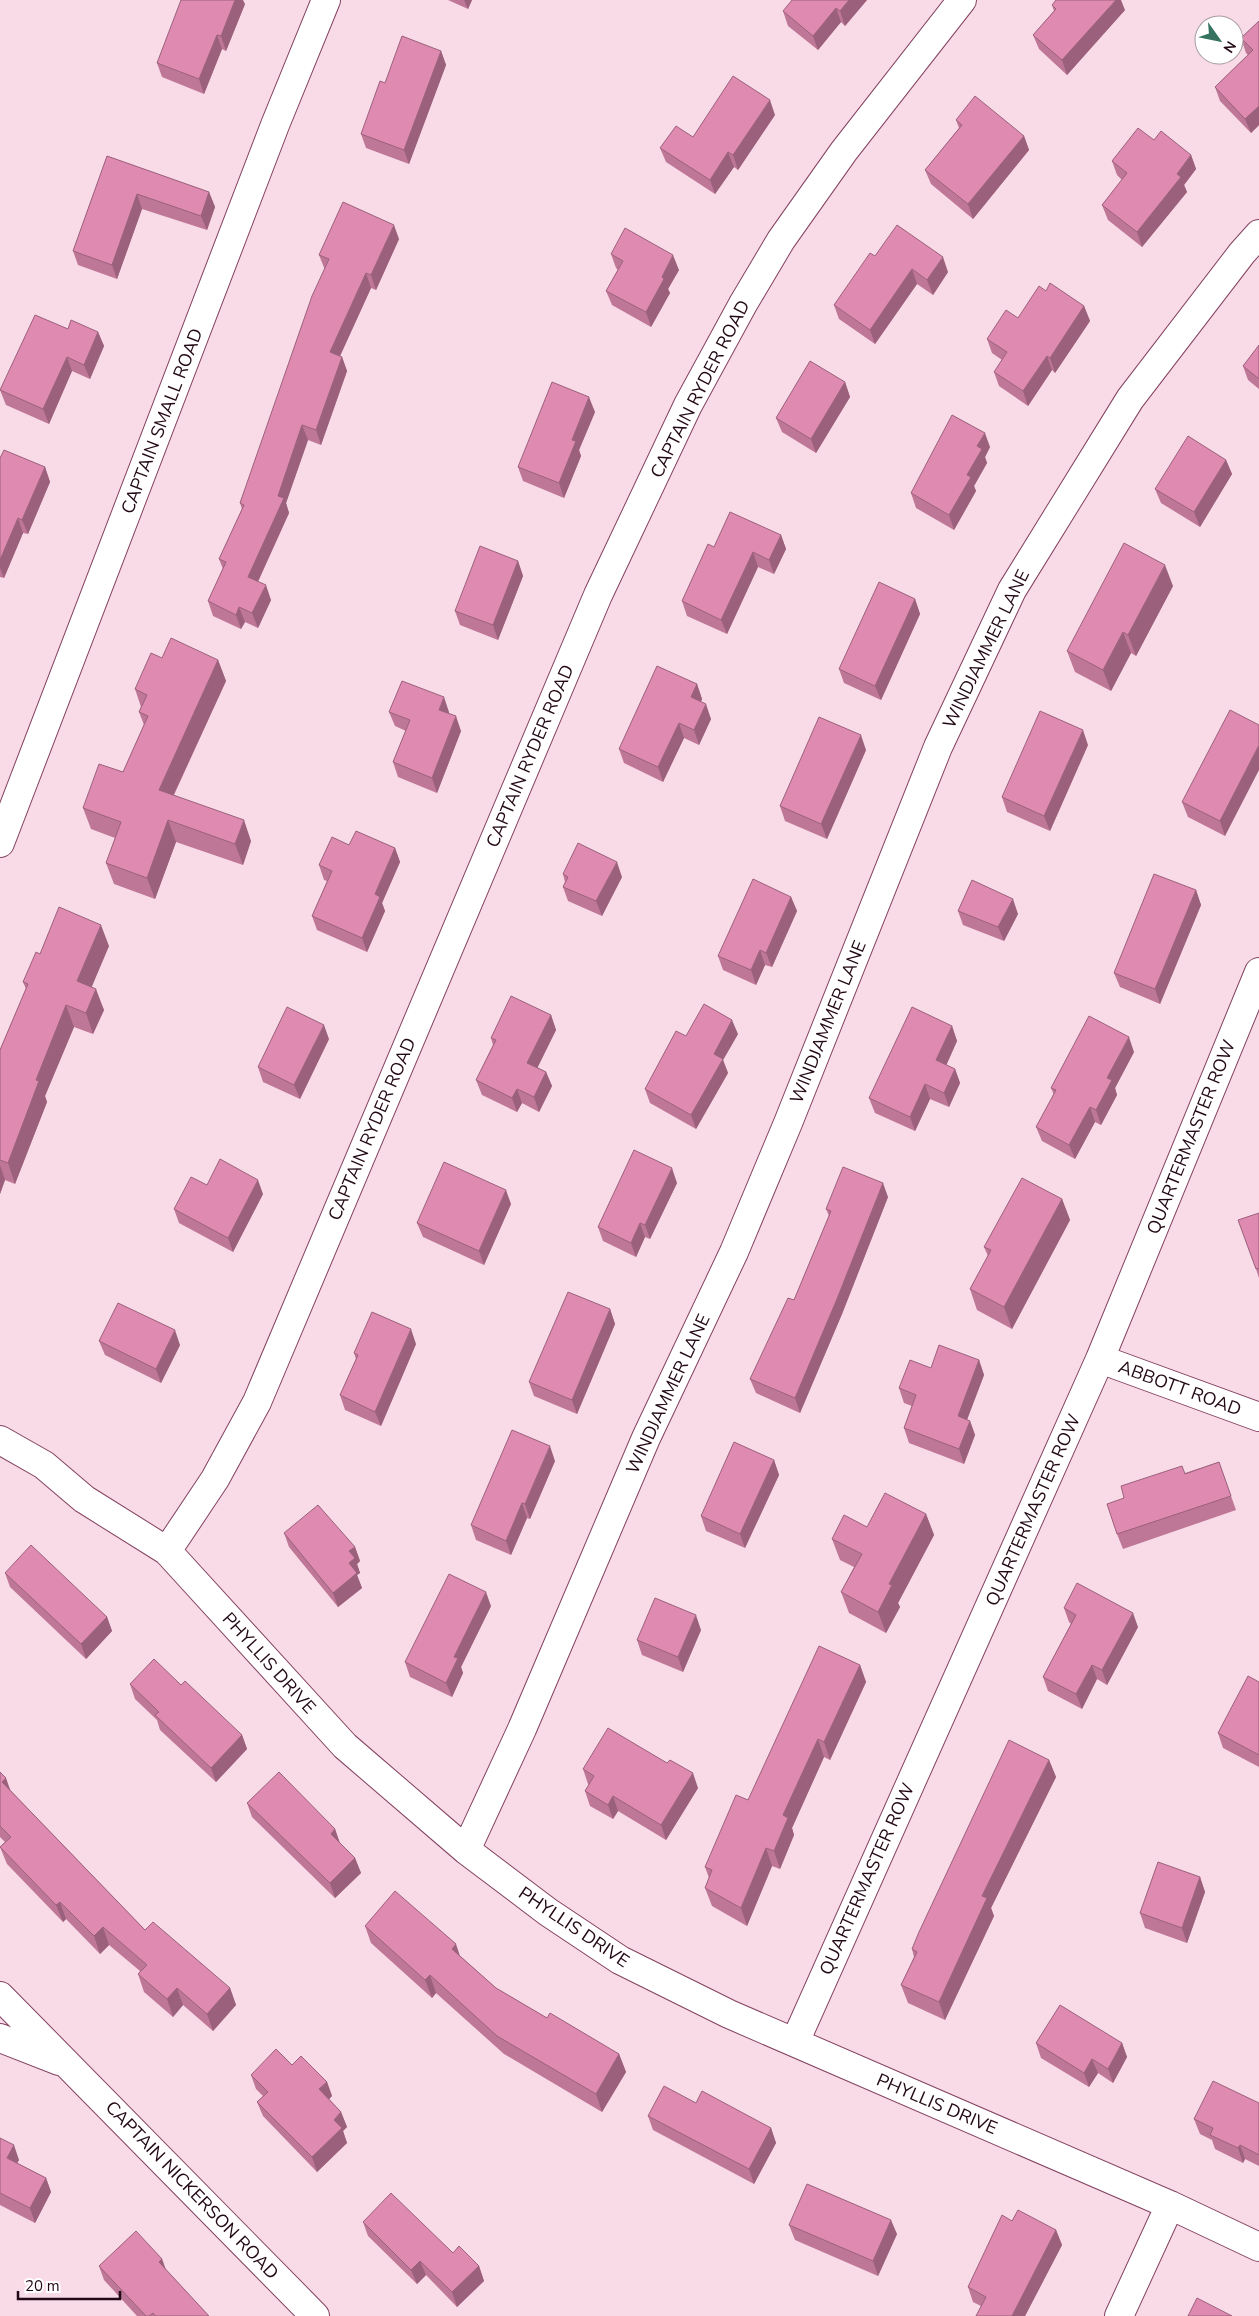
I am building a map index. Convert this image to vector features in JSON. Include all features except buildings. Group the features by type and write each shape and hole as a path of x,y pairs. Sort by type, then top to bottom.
{"street":[{"name":"CAPTAIN SMALL ROAD","path":"0,844 275,125 326,0"},
{"name":"CAPTAIN RYDER ROAD","path":"167,1551 216,1479 257,1402 598,595 688,405 743,304 781,240 844,151 962,0"},
{"name":"WINDJAMMER LANE","path":"466,1850 522,1729 646,1438 734,1252 788,1123 938,747 1012,590 1130,399 1242,253 1259,234"},
{"name":"QUARTERMASTER ROW","path":"795,2042 1100,1359 1259,972"},
{"name":"ABBOTT ROAD","path":"1100,1359 1259,1416"},
{"name":"PHYLLIS DRIVE","path":"0,1440 44,1465 84,1499 167,1551 344,1746 410,1800 466,1850 548,1912 620,1960 729,2014 1170,2205 1259,2248"},
{"name":"CAPTAIN NICKERSON ROAD","path":"0,1996 315,2316"},
{"name":"CAPTAIN NICKERSON ROAD","path":"0,2038 69,2064"},
{"path":"1119,2316 1170,2205"}]}
